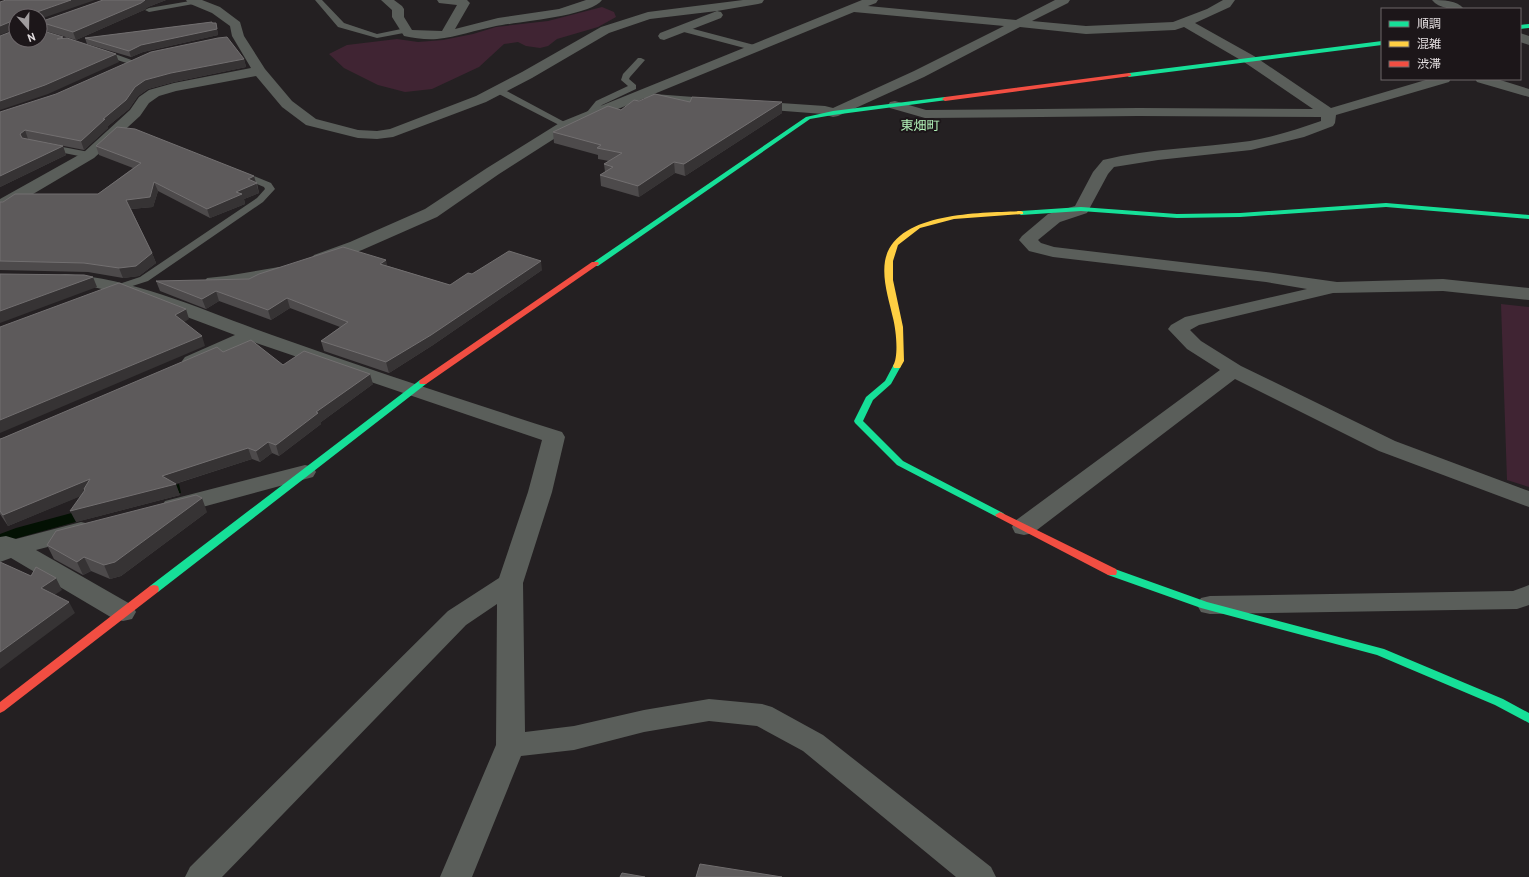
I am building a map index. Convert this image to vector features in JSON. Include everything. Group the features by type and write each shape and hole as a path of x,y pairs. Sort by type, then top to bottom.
{"street":[{"path":"387,0 398,9 398,17 408,33 424,35 446,34 500,22 569,12 596,0"},
{"path":"443,0 464,3 446,34"},
{"path":"195,1 216,10 236,25 238,36 259,71 287,104 311,122 358,134 377,135 393,133 481,99 572,50 605,30 648,16 730,6 758,0"},
{"path":"839,0 844,5 853,8 1086,30 1175,26 1211,12 1226,4 1229,0"},
{"path":"194,283 226,282 274,274 356,246 431,214 493,171 566,125 872,0"},
{"path":"829,112 1047,0"},
{"path":"0,708 412,390 808,118 829,112 919,74 1064,0"},
{"path":"1438,0 1456,8"},
{"path":"664,36 731,10 730,6"},
{"path":"1185,22 1249,59 1329,113"},
{"path":"223,39 238,36"},
{"path":"1521,38 1528,48"},
{"path":"637,97 829,112 895,105 1381,43"},
{"path":"116,70 138,60"},
{"path":"0,206 89,155 121,132 144,100 154,93 174,87 259,71"},
{"path":"895,105 925,114 1138,112 1329,113 1441,80"},
{"path":"1485,80 1529,93"},
{"path":"1329,113 1328,123 1299,134 1251,145 1158,155 1109,163 1101,172 1081,210 1054,218 1028,240 1035,247 1053,252 1258,276 1337,288 1443,286 1529,294"},
{"path":"1529,217 1386,205 1240,215 1177,216 1081,210 954,217 918,227 895,244 889,261 889,280 899,327 900,361 888,382 869,399 858,421 900,463 1107,570 1205,605 1380,652 1499,702 1529,718"},
{"path":"48,278 88,279 123,286 252,335 554,438 540,492 510,584 511,745 456,877"},
{"path":"87,300 123,286 162,285"},
{"path":"1337,288 1192,321 1178,329 1194,345 1234,370 1387,446 1529,499"},
{"path":"173,369 252,335"},
{"path":"1024,527 1234,370"},
{"path":"149,513 305,472"},
{"path":"4,547 103,525"},
{"path":"4,547 124,612"},
{"path":"201,877 457,618 510,584"},
{"path":"1205,605 1517,600 1529,594"},
{"path":"511,745 574,738 644,721 709,710 762,715 813,743 980,877"}],"lane":[{"path":"318,0 341,25 377,36 406,30"},
{"path":"149,10 195,1"},
{"path":"684,29 755,48"},
{"path":"90,49 138,60"},
{"path":"587,117 599,103 633,87 626,80 626,76 641,60"},
{"path":"498,90 566,125"},
{"path":"37,145 89,155"},
{"path":"123,286 144,279 260,200 270,189 268,185 233,171"}],"shaded area":[{"path":"602,7 614,12 616,17 598,27 557,39 548,46 540,48 526,46 518,42 504,44 479,67 432,89 405,92 378,85 344,68 329,54 347,45 397,39 418,42 443,40 473,34 496,27 548,21"},
{"path":"1501,304 1529,307 1529,487 1507,480"},
{"path":"179,484 181,493 0,544 0,534 16,528"}],"building":[{"path":"6,0 71,0 48,8 8,8 8,23 0,26 0,2"},
{"path":"103,0 145,0 73,32 48,24 48,19"},
{"path":"212,22 216,23 217,29 141,45 129,51 85,38"},
{"path":"48,32 63,37 57,39 67,38 116,54 45,85 0,101 0,36 8,33 8,48 48,48"},
{"path":"227,37 244,59 171,73 145,80 135,87 126,100 103,119 105,119 81,141 25,130 20,134 22,138 63,146 0,176 0,112 56,94 151,52"},
{"path":"655,94 690,102 692,97 782,102 684,164 674,162 638,186 600,175 613,167 604,164 622,153 597,148 601,145 553,132 608,106 621,110 634,100 639,101"},
{"path":"117,127 135,129 254,176 248,179 257,183 236,192 242,194 207,209 154,182 150,197 126,200 152,253 136,266 119,268 84,263 0,261 0,202 3,202 15,194 98,194 141,163 96,146"},
{"path":"343,247 386,260 380,264 450,285 468,273 472,274 509,251 541,261 431,335 386,362 321,341 348,322 287,298 268,310 216,291 202,299 156,281 249,279 259,274"},
{"path":"0,274 84,275 93,277 0,311"},
{"path":"119,283 186,309 175,315 202,336 0,420 0,327"},
{"path":"251,340 283,365 304,351 370,374 316,412 318,413 276,445 268,442 256,451 248,448 162,476 176,484 70,511 85,490 84,489 90,479 3,515 0,511 0,439 217,347 223,352"},
{"path":"196,495 202,498 115,562 104,565 84,557 77,562 47,545 56,531"},
{"path":"0,562 31,576 36,567 56,578 41,588 69,602 0,652"},
{"path":"700,864 782,877 696,877"},
{"path":"622,873 645,877 620,877"}],"traffic: fast":[{"path":"1521,27 1529,26"},
{"path":"1129,75 1381,43"},
{"path":"595,264 808,118 833,113 945,99"},
{"path":"1021,213 1081,209 1177,216 1240,215 1386,205 1529,217"},
{"path":"897,366 888,382 869,399 858,421 900,463 1000,515"},
{"path":"154,589 423,382"},
{"path":"1112,572 1205,605 1380,652 1499,702 1529,718"}],"traffic: slow":[{"path":"897,366 900,361 899,327 889,280 889,261 895,244 918,227 954,217 1021,213"}],"traffic: jam":[{"path":"945,99 1129,75"},
{"path":"423,382 595,264"},
{"path":"1000,515 1112,572"},
{"path":"0,708 154,589"}],"district":[{"name":"東畑町","path":"920,125"}]}
